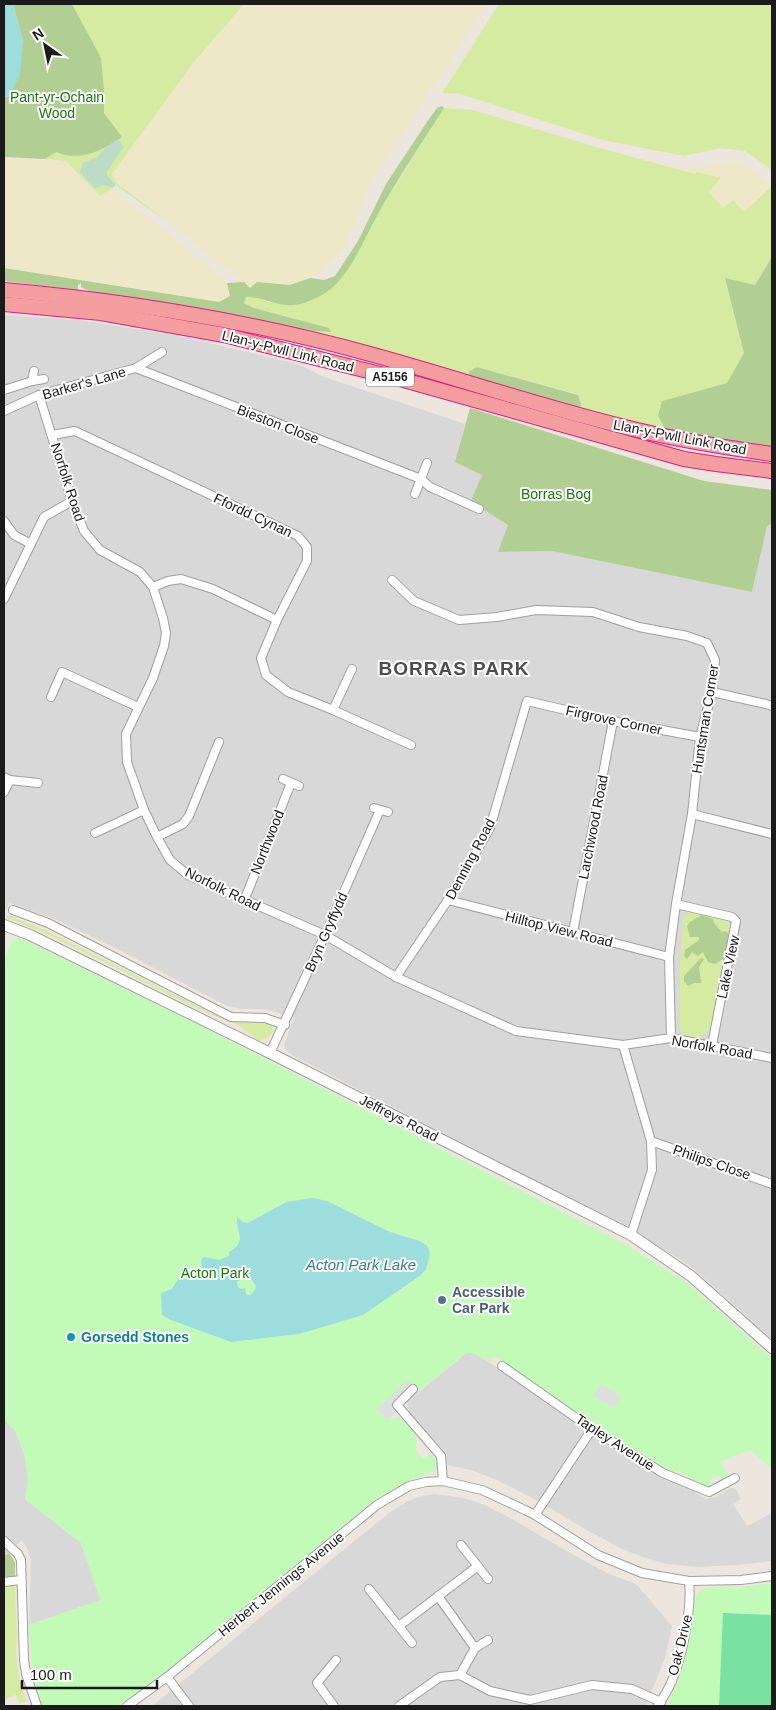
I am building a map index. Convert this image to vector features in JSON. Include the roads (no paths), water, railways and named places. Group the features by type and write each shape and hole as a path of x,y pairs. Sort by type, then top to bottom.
{"highway":[{"name":"Llan-y-Pwll Link Road","path":"4,290 68,296 216,317 369,354 621,426 701,444 772,454"},
{"name":"Llan-y-Pwll Link Road","path":"4,304 101,313 224,335 400,379 684,459 772,471"}],"street":[{"name":"Barker's Lane","path":"4,411 39,395 136,368 162,352"},
{"name":"Bieston Close","path":"136,368 421,479 430,487 479,509"},
{"path":"32,381 34,371"},
{"path":"4,390 44,379"},
{"name":"Norfolk Road","path":"39,395 72,501 84,531 100,550 140,572 153,587 163,618 166,633 164,646 153,678 126,734 127,762 144,810 170,860 188,875 325,936 396,977 516,1031 623,1045 671,1038 772,1058"},
{"name":"Ffordd Cynan","path":"52,435 75,431 298,536 307,547 307,561 277,620 261,658 266,675 288,692 411,745"},
{"path":"415,494 427,463"},
{"path":"4,599 44,517 72,501"},
{"path":"4,521 14,535 31,544"},
{"path":"153,587 168,581 181,579 213,589 277,620"},
{"name":"Huntsman Corner","path":"392,580 414,601 459,620 496,617 536,610 593,612 639,626 688,636 707,643 715,660 712,692 700,737 692,814 676,904 669,957 671,1038"},
{"path":"51,696 66,664"},
{"path":"333,710 352,669"},
{"path":"62,672 138,707"},
{"path":"712,692 772,706"},
{"name":"Firgrove Corner","path":"527,701 614,721 700,737"},
{"name":"Denning Road","path":"396,977 448,900 490,828 527,701"},
{"name":"Larchwood Road","path":"573,932 614,721"},
{"path":"157,837 183,824 189,816 218,742"},
{"path":"205,748 214,752"},
{"path":"4,792 7,778 38,783"},
{"path":"283,779 299,786"},
{"name":"Northwood","path":"244,901 291,783"},
{"path":"95,833 144,810"},
{"name":"Bryn Gryffydd","path":"270,1053 381,810"},
{"path":"692,814 772,834"},
{"name":"Hilltop View Road","path":"448,900 669,957"},
{"name":"Lake View","path":"676,904 732,917 736,920 712,1045"},
{"path":"12,910 48,923 231,1017 265,1018 284,1025"},
{"name":"Jeffreys Road","path":"4,925 30,935 270,1053 631,1235 691,1276 772,1348"},
{"path":"623,1045 651,1141 652,1170 631,1235"},
{"name":"Philips Close","path":"651,1141 772,1184"},
{"name":"Tapley Avenue","path":"502,1366 592,1429 663,1473 709,1492 735,1478"},
{"path":"413,1389 397,1405 441,1456 443,1481"},
{"path":"536,1515 592,1429"},
{"name":"Herbert Jennings Avenue","path":"127,1706 167,1677 377,1505 409,1486 426,1482 443,1481 482,1490 536,1515 598,1555 642,1573 689,1582 742,1580 772,1576"},
{"path":"4,1541 20,1557 26,1674 37,1706"},
{"path":"461,1545 488,1579"},
{"path":"399,1626 478,1566"},
{"path":"4,1582 21,1580"},
{"name":"Oak Drive","path":"659,1704 674,1678 685,1635 691,1596 689,1582"},
{"path":"369,1589 412,1643"},
{"path":"438,1596 475,1648"},
{"path":"460,1675 475,1648 488,1640"},
{"path":"334,1706 317,1683 336,1660"},
{"path":"399,1706 440,1677 460,1675 490,1691 529,1703 592,1684 632,1690 659,1704"},
{"path":"167,1677 189,1706"}],"water":[{"path":"4,4 13,4 23,41 20,75 8,97 4,97"},
{"name":"Acton Park Lake","path":"312,1198 327,1201 390,1232 420,1241 427,1246 430,1253 426,1269 421,1275 363,1315 299,1334 231,1342 162,1315 161,1293 172,1289 178,1279 194,1279 194,1275 199,1272 202,1266 201,1260 204,1257 219,1260 229,1256 229,1252 235,1248 240,1240 237,1217 243,1222 248,1223 286,1202","holes":["245,1277 252,1280 256,1286 250,1295 246,1294 245,1288 241,1289 238,1287 237,1282"]}],"place":[{"name":"Accessible Car Park","path":"442,1300"},
{"name":"Gorsedd Stones","path":"71,1337"}],"district":[{"name":"BORRAS PARK","path":"454,668"}],"park label":[{"name":"Pant-yr-Ochain Wood","path":"57,105"},
{"name":"Borras Bog","path":"556,494"},
{"name":"Acton Park","path":"215,1273"}]}
